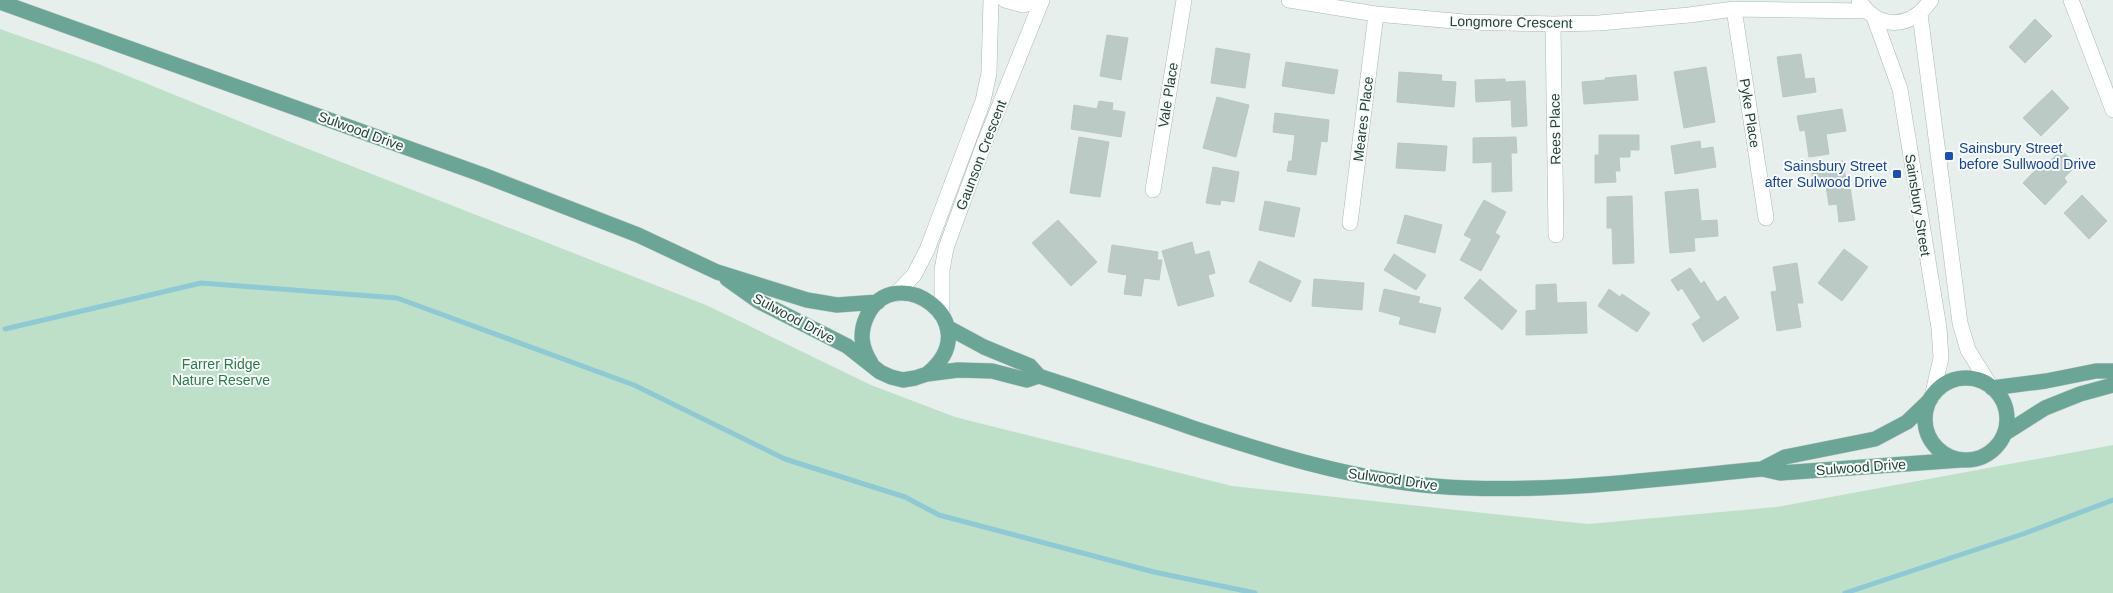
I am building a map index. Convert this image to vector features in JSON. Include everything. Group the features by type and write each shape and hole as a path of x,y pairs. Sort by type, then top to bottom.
{"main road":[{"name":"Sulwood Drive","path":"0,2 491,178 638,235 717,272 807,300 837,304 878,302 896,294 909,293 922,297 934,304 944,321 984,347 1030,366 1039,376 1264,451 1323,468 1386,480 1434,486 1518,489 1762,469 1780,474 1961,460"},
{"name":"Sulwood Drive","path":"717,272 758,301 847,346 880,372 891,378 903,380 927,374 958,370 992,371 1027,380 1039,376"},
{"path":"871,364 864,352 861,338 863,325 869,312 878,302"},
{"path":"927,374 942,358 948,338 944,321"},
{"path":"1992,387 2046,381 2096,371 2113,371"},
{"path":"1964,378 1983,382 1992,387 1999,395 2006,414 2004,434 1999,443 1992,451 1972,460 1961,460 1943,452 1930,438 1925,419 1931,398 1946,384 1964,378"},
{"path":"2004,434 2045,408 2080,394 2113,385"},
{"name":"Sulwood Drive","path":"1762,469 1785,458 1875,439 1907,422 1931,398"}],"street":[{"name":"Gaunson Crescent","path":"896,294 914,275 927,250 983,101 989,64 991,0"},
{"path":"1005,0 1023,5 1041,0"},
{"name":"Gaunson Crescent","path":"944,321 942,270 946,248 984,144 1041,0"},
{"name":"Vale Place","path":"1153,190 1184,0"},
{"name":"Longmore Crescent","path":"1289,0 1376,14 1465,22 1553,24 1628,20 1734,9 1866,9 1885,22 1897,23 1909,20 1924,8"},
{"name":"Longmore Crescent","path":"1734,9 1758,0"},
{"path":"1924,8 1943,0"},
{"path":"2071,0 2113,110"},
{"name":"Sainsbury Street","path":"1924,8 1960,323 1968,350 1992,387"},
{"name":"Pyke Place","path":"1734,9 1766,218"},
{"name":"Sainsbury Street","path":"1866,9 1900,89 1939,328 1941,358 1931,398"},
{"name":"Meares Place","path":"1350,223 1376,14"},
{"name":"Rees Place","path":"1553,24 1556,235"}],"green space":[{"name":"Farrer Ridge Nature Reserve","path":"0,29 96,63 298,145 706,305 871,385 955,417 1232,486 1588,524 1776,507 2113,445 2113,593 0,593"}],"building":[{"path":"2035,19 2052,36 2025,63 2009,47"},
{"path":"1107,35 1128,38 1121,80 1100,76"},
{"path":"1216,48 1250,54 1245,88 1211,83"},
{"path":"1801,54 1805,79 1814,78 1816,92 1783,97 1777,57"},
{"path":"1286,62 1338,70 1334,94 1282,86"},
{"path":"1706,67 1715,122 1684,128 1674,72"},
{"path":"1399,72 1442,75 1441,81 1456,82 1454,107 1397,102"},
{"path":"1636,75 1638,100 1584,104 1582,82"},
{"path":"1505,79 1505,82 1525,81 1527,126 1512,127 1511,100 1476,102 1475,80"},
{"path":"2052,90 2069,108 2041,136 2023,118"},
{"path":"1217,97 1249,105 1236,157 1203,148"},
{"path":"1099,101 1113,103 1112,110 1125,112 1121,137 1071,129 1074,105 1097,109"},
{"path":"1842,109 1846,131 1826,134 1829,154 1809,157 1805,130 1800,131 1797,116"},
{"path":"1275,113 1329,120 1327,142 1321,141 1316,175 1287,171 1289,161 1292,161 1295,135 1273,132"},
{"path":"1599,135 1639,135 1639,150 1630,150 1630,157 1619,157 1620,171 1615,171 1616,182 1595,183 1595,155 1599,155"},
{"path":"1079,137 1109,142 1100,197 1070,193"},
{"path":"1516,137 1517,153 1511,153 1512,191 1492,192 1492,162 1473,163 1473,138"},
{"path":"1700,141 1701,149 1713,147 1716,167 1675,174 1671,146"},
{"path":"1398,143 1447,146 1445,171 1396,168"},
{"path":"2061,150 2077,165 2064,178 2067,182 2045,205 2023,183 2043,162 2046,165"},
{"path":"1843,161 1847,187 1850,187 1855,220 1839,222 1837,204 1829,205 1825,179 1813,181 1811,166"},
{"path":"1213,167 1239,172 1234,202 1221,200 1220,205 1206,203"},
{"path":"1698,189 1701,221 1717,220 1718,236 1694,238 1695,251 1670,253 1665,192"},
{"path":"2082,195 2107,221 2089,239 2064,213"},
{"path":"1632,196 1634,263 1613,264 1612,228 1607,228 1607,197"},
{"path":"1484,200 1506,212 1495,233 1500,236 1481,271 1460,260 1472,239 1464,235"},
{"path":"1265,201 1300,208 1294,237 1259,230"},
{"path":"1405,215 1442,225 1435,253 1397,243"},
{"path":"1058,220 1097,262 1071,286 1032,243"},
{"path":"1192,242 1195,255 1209,251 1215,273 1208,275 1214,296 1178,306 1162,251"},
{"path":"1112,245 1158,252 1157,260 1162,260 1159,280 1144,278 1141,296 1124,294 1127,275 1108,272"},
{"path":"1844,249 1868,267 1842,301 1818,283"},
{"path":"1394,254 1426,275 1416,290 1384,270"},
{"path":"1259,261 1301,281 1291,302 1249,282"},
{"path":"1797,263 1803,303 1797,303 1801,327 1777,331 1771,292 1777,291 1773,267"},
{"path":"1690,268 1701,284 1704,281 1717,302 1725,296 1739,318 1703,342 1692,324 1701,318 1682,288 1678,291 1671,280"},
{"path":"1314,279 1364,283 1362,310 1312,306"},
{"path":"1480,279 1517,311 1502,330 1464,298"},
{"path":"1556,284 1557,303 1586,302 1587,333 1526,335 1526,311 1536,310 1536,285"},
{"path":"1384,289 1420,297 1418,303 1441,308 1435,333 1399,324 1401,317 1379,311"},
{"path":"1609,289 1620,297 1622,294 1650,313 1637,332 1598,306"}],"waterway":[{"path":"5,329 201,283 397,298 634,385 785,459 905,497 939,515 1154,572 1255,593"},
{"path":"1845,593 2023,534 2113,500"}],"place":[{"name":"Sainsbury Street before Sullwood Drive","path":"1949,156"},
{"name":"Sainsbury Street after Sulwood Drive","path":"1897,174"}]}
